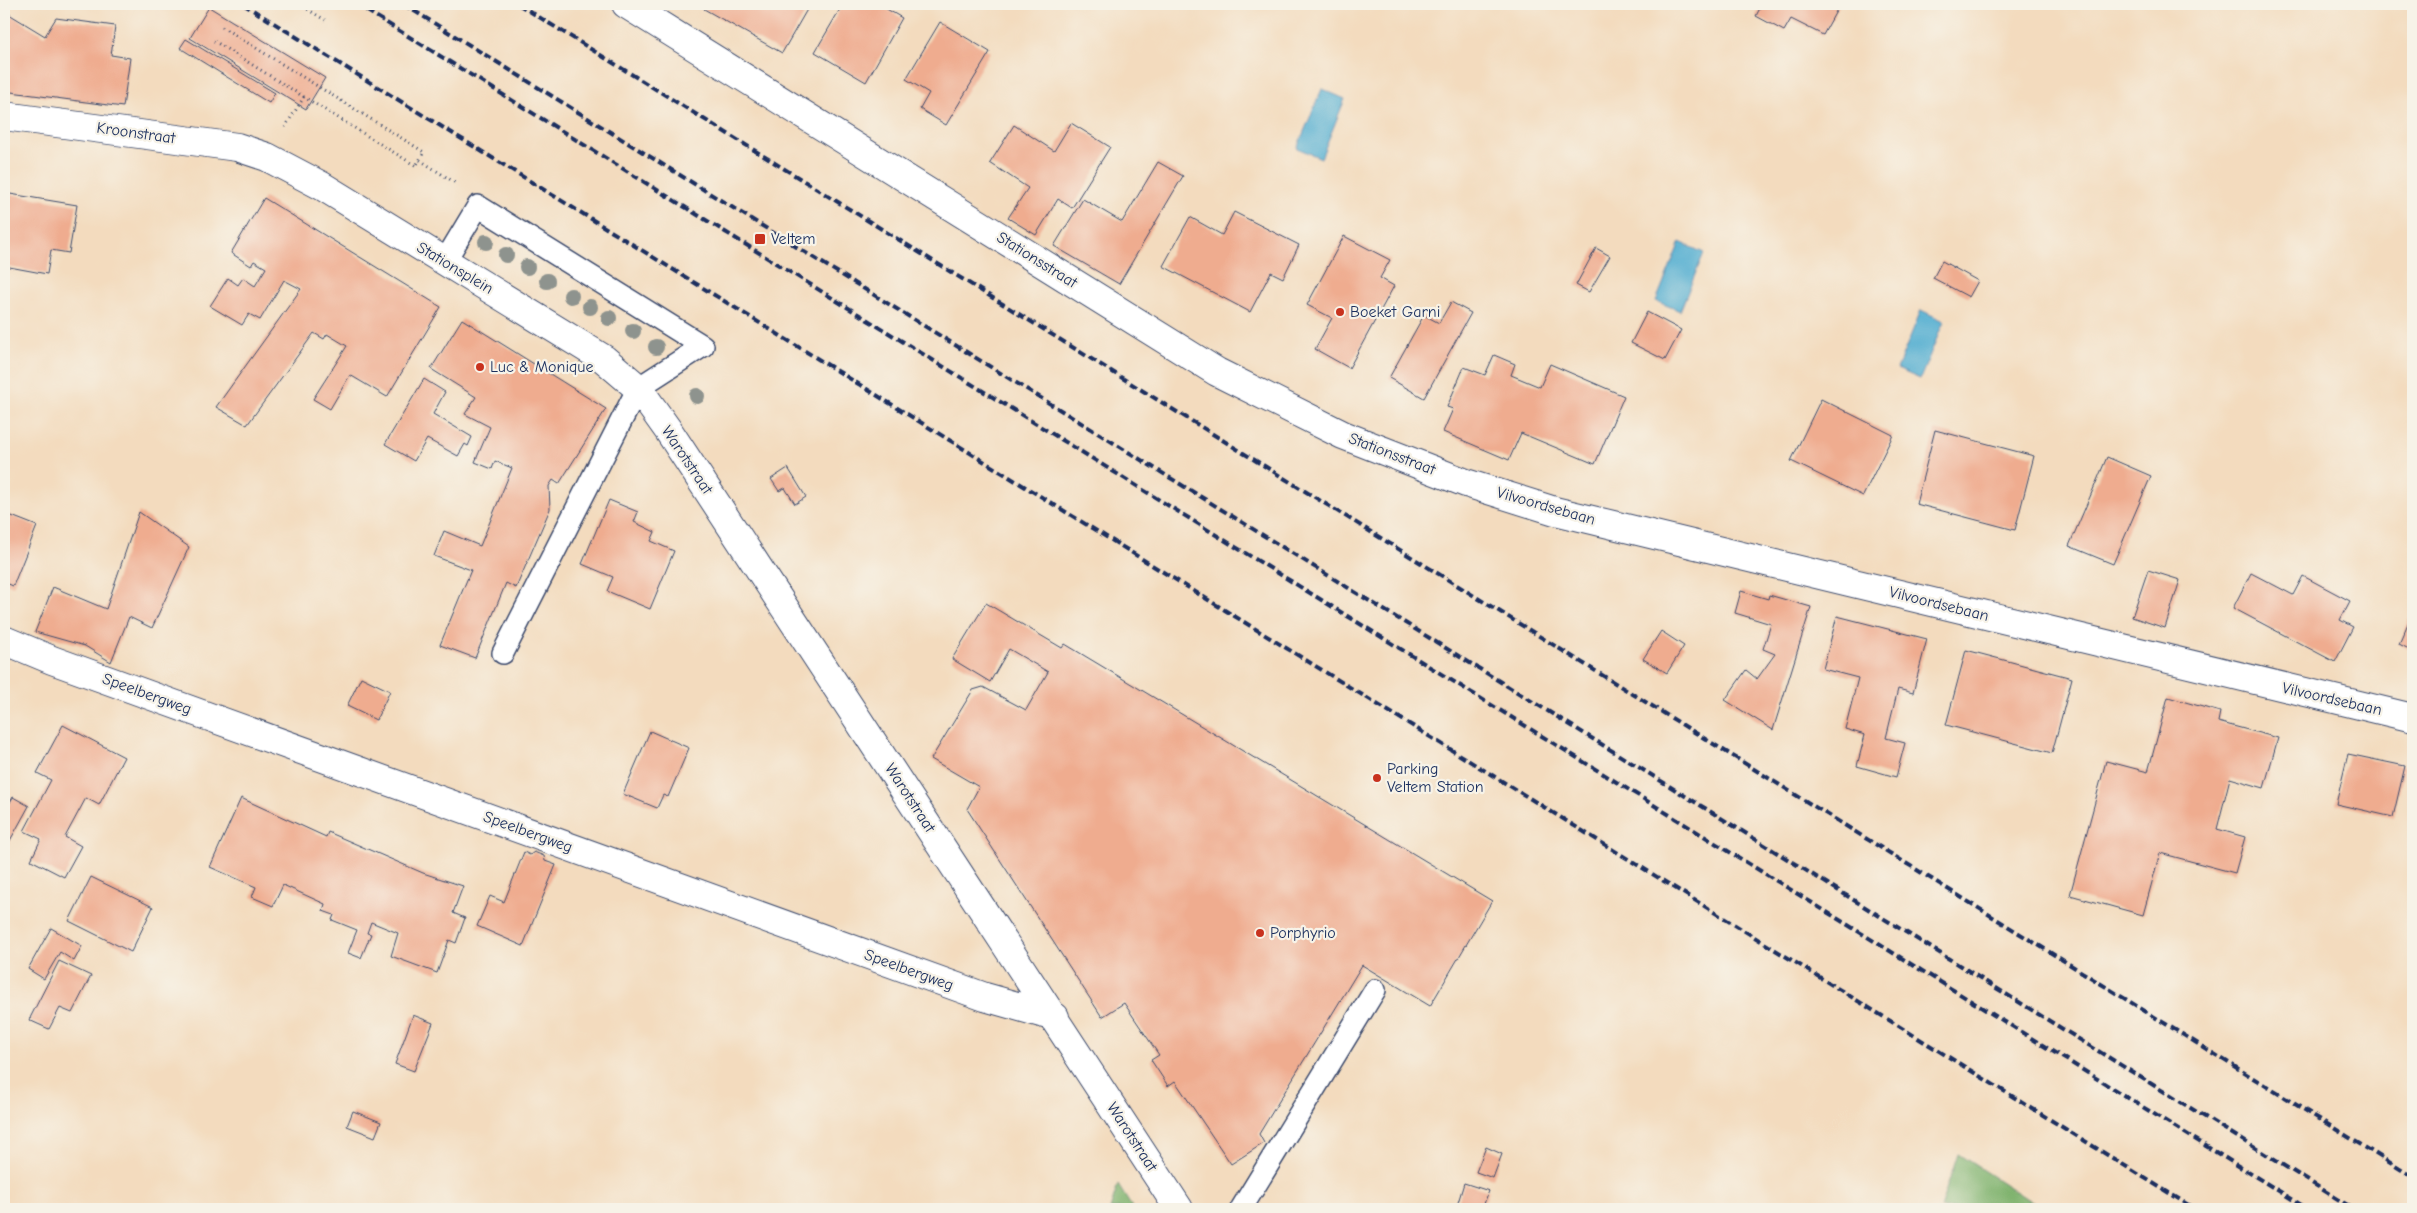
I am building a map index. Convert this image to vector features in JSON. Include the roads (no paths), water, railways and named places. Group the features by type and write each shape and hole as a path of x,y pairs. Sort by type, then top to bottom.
{"street":[{"name":"Stationsstraat","path":"626,4 1217,372 1343,435 1466,483"},
{"name":"Kroonstraat","path":"4,116 237,147 267,157"},
{"name":"Stationsplein","path":"267,157 322,186 604,359 638,388"},
{"name":"Warotstraat","path":"638,388 668,430 1179,1209"},
{"name":"Vilvoordsebaan","path":"1466,483 1555,511 1607,524 2413,718"},
{"name":"Speelbergweg","path":"4,640 52,660 948,984 1055,1018"}],"lane":[{"path":"445,262 478,206 703,346 638,388 503,653"},
{"path":"1240,1209 1375,990"}],"water":[{"path":"1322,89 1345,99 1321,158 1297,148"},
{"path":"1680,242 1704,253 1680,311 1656,301"},
{"path":"1921,310 1944,321 1920,379 1897,369"}],"railway":[{"path":"243,4 2195,1209"},
{"path":"356,4 2308,1209"},
{"path":"403,4 2354,1209"},
{"path":"518,4 2413,1177"}],"place":[{"name":"Veltem","path":"760,239"},
{"name":"Boeket Garni","path":"1340,312"},
{"name":"Luc & Monique","path":"480,367"},
{"name":"Parking Veltem Station","path":"1377,778"},
{"name":"Porphyrio","path":"1260,933"}]}
